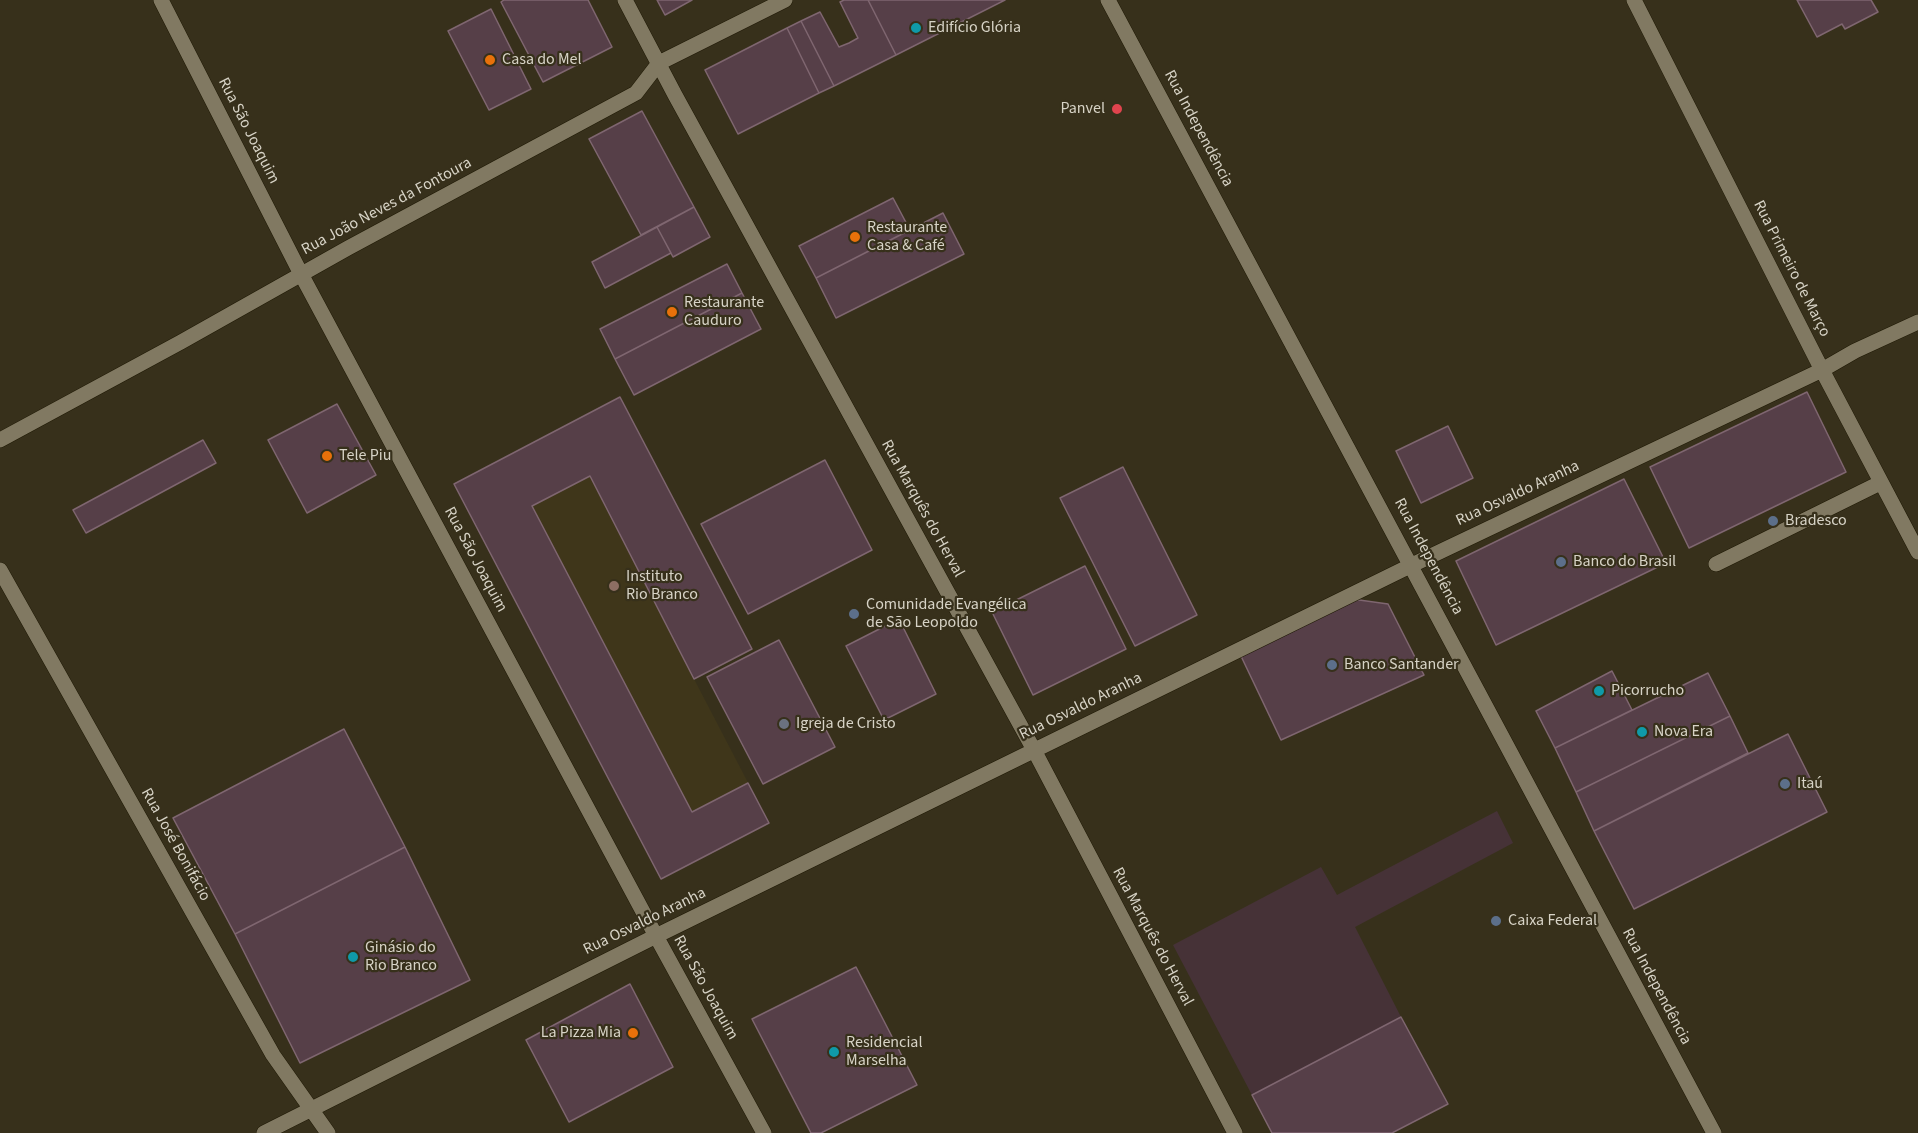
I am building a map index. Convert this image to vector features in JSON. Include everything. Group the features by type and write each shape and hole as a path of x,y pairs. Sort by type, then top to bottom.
{"street":[{"name":"Rua São Joaquim","path":"160,0 301,274 764,1133"},
{"name":"Rua Marquês do Herval","path":"625,0 680,105 1034,750 1235,1133"},
{"name":"Rua João Neves da Fontoura","path":"0,440 636,93 659,63 785,0"},
{"name":"Rua Independência","path":"1108,0 1714,1133"},
{"name":"Rua Primeiro de Março","path":"1634,0 1880,483 1918,552"},
{"name":"Rua Osvaldo Aranha","path":"264,1133 656,936 1034,750 1918,322"},
{"path":"1716,564 1880,483"},
{"name":"Rua José Bonifácio","path":"0,570 273,1055 328,1133"}],"shaded area":[{"name":"Instituto Rio Branco","path":"620,397 752,649 694,679 769,823 661,879 454,484"},
{"path":"1497,811 1513,843 1355,927 1401,1017 1252,1095 1173,945 1321,867 1337,895"}],"building":[{"path":"504,0 588,0 612,47 543,82 501,2"},
{"path":"657,0 692,0 665,15"},
{"path":"868,0 896,55 834,86 801,21 820,12 839,47 849,43 858,38 840,2"},
{"name":"Edifício Glória","path":"868,0 1005,0 896,55"},
{"path":"1797,0 1871,0 1878,12 1845,29 1842,24 1817,37"},
{"name":"Casa do Mel","path":"491,9 531,89 489,110 448,31"},
{"path":"801,21 834,86 819,93 787,28"},
{"path":"787,28 819,93 738,134 705,70"},
{"path":"642,111 694,207 641,235 589,139"},
{"path":"893,198 910,230 816,278 799,246"},
{"path":"694,207 710,237 673,257 657,227"},
{"path":"943,213 964,254 836,318 816,278"},
{"path":"657,227 671,253 605,288 592,262"},
{"path":"727,264 742,293 615,359 600,329"},
{"path":"742,293 761,329 634,395 615,359"},
{"path":"1807,392 1846,472 1689,548 1650,467"},
{"name":"Instituto Rio Branco","path":"620,397 752,649 694,679 590,476 532,506 692,812 748,783 769,823 661,879 454,484"},
{"path":"337,404 376,475 307,513 268,440"},
{"path":"1448,426 1473,478 1421,503 1396,451"},
{"path":"203,440 216,463 86,533 73,510"},
{"path":"825,460 872,550 748,614 701,524"},
{"path":"1123,467 1197,615 1135,646 1060,498"},
{"name":"Banco do Brasil","path":"1624,479 1666,563 1496,645 1456,561"},
{"path":"1085,566 1126,649 1033,695 992,612"},
{"name":"Banco Santander","path":"1352,599 1388,604 1424,675 1281,740 1240,654"},
{"path":"899,619 936,694 884,720 846,646"},
{"path":"779,640 835,747 763,784 707,677"},
{"name":"Picorrucho","path":"1612,671 1632,710 1555,748 1536,711"},
{"name":"Nova Era","path":"1708,673 1730,716 1576,792 1555,748"},
{"path":"1730,716 1748,753 1594,831 1576,792"},
{"path":"344,729 405,847 235,934 173,818"},
{"path":"1788,734 1827,812 1634,909 1594,831"},
{"name":"Ginásio do Rio Branco","path":"405,847 470,980 300,1063 235,934"},
{"name":"Residencial Marselha","path":"856,967 917,1085 821,1133 811,1133 752,1019"},
{"path":"630,984 673,1067 569,1122 526,1040"},
{"path":"1401,1017 1448,1104 1392,1133 1272,1133 1252,1095"}],"place":[{"name":"Edifício Glória","path":"916,28"},
{"name":"Casa do Mel","path":"490,60"},
{"name":"Panvel","path":"1117,109"},
{"name":"Restaurante Casa & Café","path":"855,237"},
{"name":"Restaurante Cauduro","path":"672,312"},
{"name":"Tele Piu","path":"327,456"},
{"name":"Bradesco","path":"1773,521"},
{"name":"Banco do Brasil","path":"1561,562"},
{"name":"Instituto Rio Branco","path":"614,586"},
{"name":"Comunidade Evangélica de São Leopoldo","path":"854,614"},
{"name":"Banco Santander","path":"1332,665"},
{"name":"Picorrucho","path":"1599,691"},
{"name":"Igreja de Cristo","path":"784,724"},
{"name":"Nova Era","path":"1642,732"},
{"name":"Itaú","path":"1785,784"},
{"name":"Caixa Federal","path":"1496,921"},
{"name":"Ginásio do Rio Branco","path":"353,957"},
{"name":"La Pizza Mia","path":"633,1033"},
{"name":"Residencial Marselha","path":"834,1052"}]}
